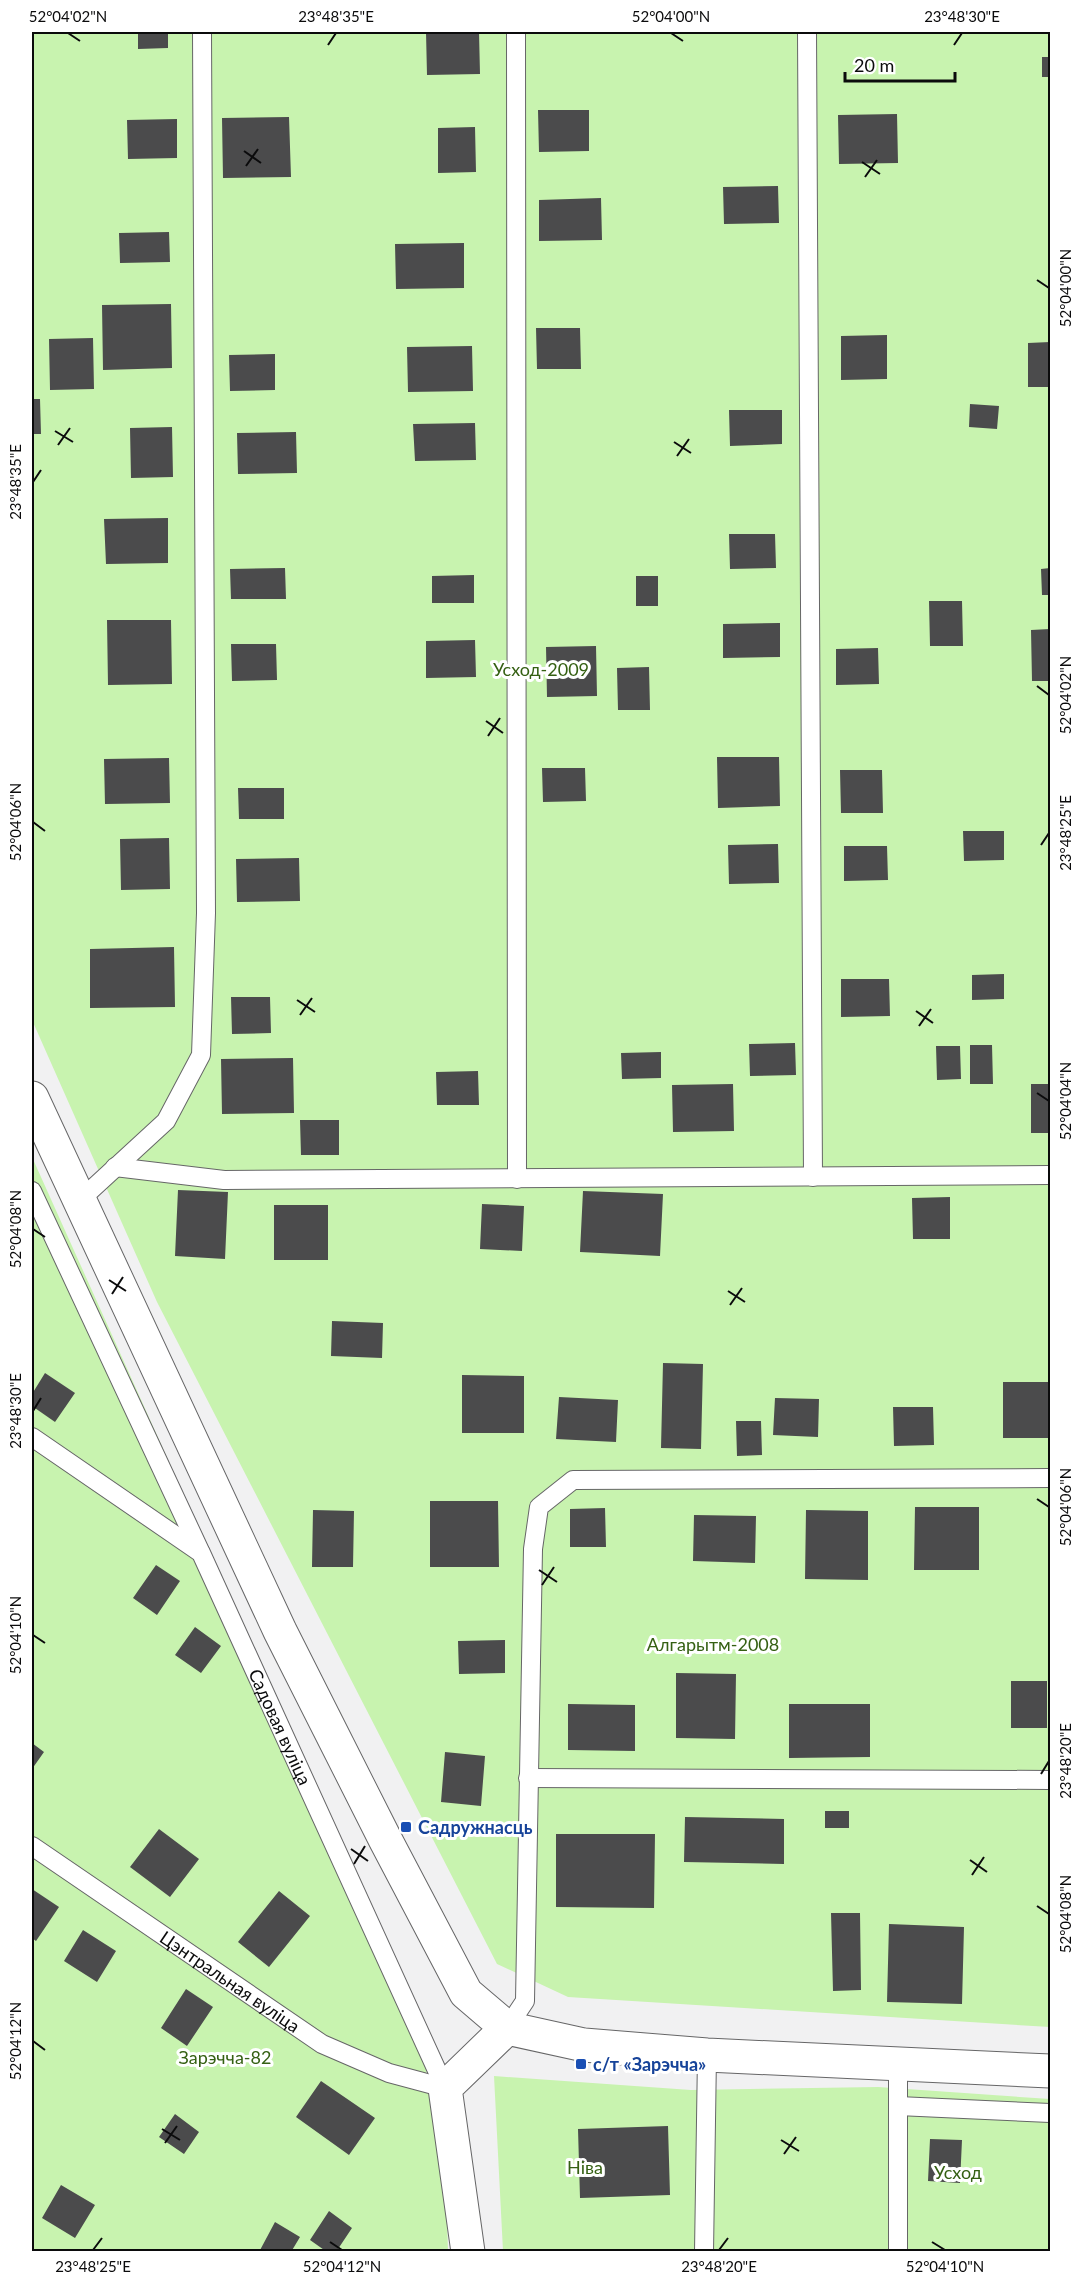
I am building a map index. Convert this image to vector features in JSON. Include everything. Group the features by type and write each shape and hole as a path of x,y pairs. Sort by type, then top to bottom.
{"street":[{"path":"32,1098 280,1631 466,1993 507,2028 584,2045 706,2055 1050,2071"},
{"path":"468,2252 445,2088 507,2028"}],"lane":[{"path":"79,1201 166,1121 201,1055 206,913 202,32"},
{"path":"516,32 517,1179"},
{"path":"807,32 813,1177"},
{"path":"115,1167 224,1180 1050,1175"},
{"name":"Садовая вуліца","path":"32,1191 201,1553 445,2088"},
{"path":"32,1437 201,1553"},
{"path":"507,2028 525,2001 532,1549 539,1507 573,1480 1050,1478"},
{"path":"528,1778 1050,1780"},
{"name":"Цэнтральная вуліца","path":"32,1846 322,2044 389,2073 445,2088"},
{"path":"704,2252 706,2055"},
{"path":"898,2064 898,2252"},
{"path":"898,2106 1050,2113"}],"green space":[{"name":"Усход-2009","path":"32,32 1050,32 1050,2027 568,1997 497,1964 157,1302 32,1020"},
{"name":"Зарэчча-82","path":"32,1157 417,2014 446,2191 448,2251 32,2251"},
{"name":"Ніва","path":"494,2076 691,2090 878,2087 1050,2099 1050,2251 503,2251"}],"building":[{"path":"138,32 168,32 168,48 138,49"},
{"path":"426,32 479,32 480,74 427,75"},
{"path":"1042,57 1050,57 1050,77 1042,77"},
{"path":"538,110 589,110 589,151 539,152"},
{"path":"897,114 898,163 839,164 838,115"},
{"path":"289,117 291,177 223,178 222,118"},
{"path":"177,119 177,158 128,159 127,120"},
{"path":"475,127 476,172 438,173 438,128"},
{"path":"778,186 779,223 724,224 723,187"},
{"path":"601,198 602,240 539,241 539,200"},
{"path":"169,232 170,262 120,263 119,233"},
{"path":"464,243 464,288 396,289 395,244"},
{"path":"171,304 172,368 103,370 102,305"},
{"path":"536,328 580,328 581,369 537,369"},
{"path":"887,335 887,379 841,380 841,336"},
{"path":"93,338 94,389 50,390 49,339"},
{"path":"1050,342 1050,387 1028,387 1028,343"},
{"path":"472,346 473,391 408,392 407,347"},
{"path":"275,354 275,390 230,391 229,355"},
{"path":"32,399 40,399 41,434 32,434"},
{"path":"970,404 999,406 997,429 969,427"},
{"path":"729,410 782,410 782,444 730,446"},
{"path":"475,423 476,460 415,461 413,424"},
{"path":"172,427 173,477 131,478 130,428"},
{"path":"296,432 297,473 238,474 237,433"},
{"path":"168,518 168,563 106,564 104,519"},
{"path":"729,534 775,534 776,568 730,569"},
{"path":"285,568 286,599 231,599 230,569"},
{"path":"1050,568 1050,595 1042,595 1041,569"},
{"path":"474,575 474,603 432,603 432,576"},
{"path":"636,576 658,576 658,606 636,606"},
{"path":"929,601 962,601 963,646 930,646"},
{"path":"107,620 171,620 172,684 108,685"},
{"path":"780,623 780,657 723,658 723,624"},
{"path":"1050,629 1050,681 1032,681 1031,630"},
{"path":"475,640 476,677 426,678 426,641"},
{"path":"231,644 276,644 277,680 232,681"},
{"path":"596,646 597,696 547,697 546,647"},
{"path":"878,648 879,684 836,685 836,649"},
{"path":"649,667 650,710 618,710 617,668"},
{"path":"717,757 779,757 780,806 718,808"},
{"path":"169,758 170,803 105,804 104,759"},
{"path":"542,768 585,768 586,801 543,802"},
{"path":"840,770 882,770 883,813 841,813"},
{"path":"238,788 284,788 284,819 239,819"},
{"path":"963,831 1004,831 1004,860 964,861"},
{"path":"169,838 170,889 121,890 120,839"},
{"path":"778,844 779,883 729,884 728,845"},
{"path":"844,846 887,846 888,880 844,881"},
{"path":"299,858 300,901 237,902 236,859"},
{"path":"174,947 175,1007 90,1008 90,949"},
{"path":"1004,974 1004,999 972,1000 972,975"},
{"path":"841,979 889,979 890,1016 841,1017"},
{"path":"231,997 270,997 271,1033 232,1034"},
{"path":"795,1043 796,1075 750,1076 749,1044"},
{"path":"970,1045 992,1045 993,1084 970,1084"},
{"path":"936,1046 960,1046 961,1079 937,1080"},
{"path":"661,1052 661,1078 622,1079 621,1053"},
{"path":"293,1058 294,1113 222,1114 221,1059"},
{"path":"478,1071 479,1105 437,1105 436,1072"},
{"path":"733,1084 734,1131 673,1132 672,1085"},
{"path":"1031,1084 1050,1084 1050,1133 1031,1133"},
{"path":"300,1120 339,1120 339,1155 301,1155"},
{"path":"178,1190 228,1192 225,1259 175,1256"},
{"path":"583,1191 663,1194 660,1256 580,1252"},
{"path":"950,1197 950,1239 913,1239 912,1198"},
{"path":"482,1204 524,1206 522,1251 480,1249"},
{"path":"274,1205 328,1205 328,1260 274,1260"},
{"path":"332,1321 383,1323 382,1358 331,1356"},
{"path":"1048,1324 1050,1324 1050,1344 1048,1344"},
{"path":"663,1363 703,1364 701,1449 661,1448"},
{"path":"45,1373 75,1393 55,1422 32,1406 32,1394"},
{"path":"462,1375 524,1376 524,1433 462,1433"},
{"path":"1003,1382 1050,1382 1050,1438 1003,1438"},
{"path":"559,1397 618,1400 616,1442 556,1439"},
{"path":"775,1398 819,1399 818,1437 773,1435"},
{"path":"893,1407 933,1407 934,1445 894,1446"},
{"path":"736,1421 761,1421 762,1455 737,1456"},
{"path":"430,1501 498,1501 499,1567 430,1567"},
{"path":"915,1507 979,1507 979,1570 914,1570"},
{"path":"605,1508 606,1547 570,1547 570,1509"},
{"path":"313,1510 354,1511 353,1567 312,1567"},
{"path":"806,1510 868,1511 868,1580 805,1579"},
{"path":"694,1515 756,1516 755,1563 693,1561"},
{"path":"156,1565 180,1581 157,1615 133,1598"},
{"path":"195,1627 221,1646 201,1673 175,1655"},
{"path":"505,1640 505,1673 459,1674 458,1641"},
{"path":"676,1673 736,1674 735,1739 676,1738"},
{"path":"1011,1681 1047,1681 1047,1728 1011,1728"},
{"path":"568,1704 635,1705 635,1751 568,1750"},
{"path":"789,1704 870,1704 870,1757 789,1758"},
{"path":"32,1743 44,1752 32,1769"},
{"path":"445,1752 485,1756 481,1806 441,1802"},
{"path":"825,1811 849,1811 849,1828 825,1828"},
{"path":"685,1817 784,1819 784,1864 684,1862"},
{"path":"159,1829 199,1859 170,1897 130,1867"},
{"path":"556,1834 655,1834 654,1908 556,1907"},
{"path":"32,1889 59,1907 36,1941 32,1938"},
{"path":"279,1891 310,1916 269,1967 238,1942"},
{"path":"831,1913 860,1913 861,1990 833,1991"},
{"path":"889,1924 964,1927 962,2004 887,2002"},
{"path":"83,1930 116,1951 97,1982 64,1961"},
{"path":"186,1989 213,2007 187,2046 161,2028"},
{"path":"321,2081 375,2118 349,2155 296,2117"},
{"path":"175,2114 199,2132 184,2154 159,2137"},
{"path":"668,2126 670,2195 580,2198 578,2129"},
{"path":"930,2139 962,2140 960,2183 928,2181"},
{"path":"61,2185 95,2205 75,2238 42,2218"},
{"path":"329,2211 352,2228 336,2252 327,2252 310,2240"},
{"path":"275,2222 300,2237 291,2252 259,2252"}],"place":[{"name":"Садружнасць","path":"406,1827"},
{"name":"с/т «Зарэчча»","path":"581,2064"}],"park label":[{"name":"Алгарытм-2008","path":"713,1644"},
{"name":"Усход","path":"958,2172"}]}
